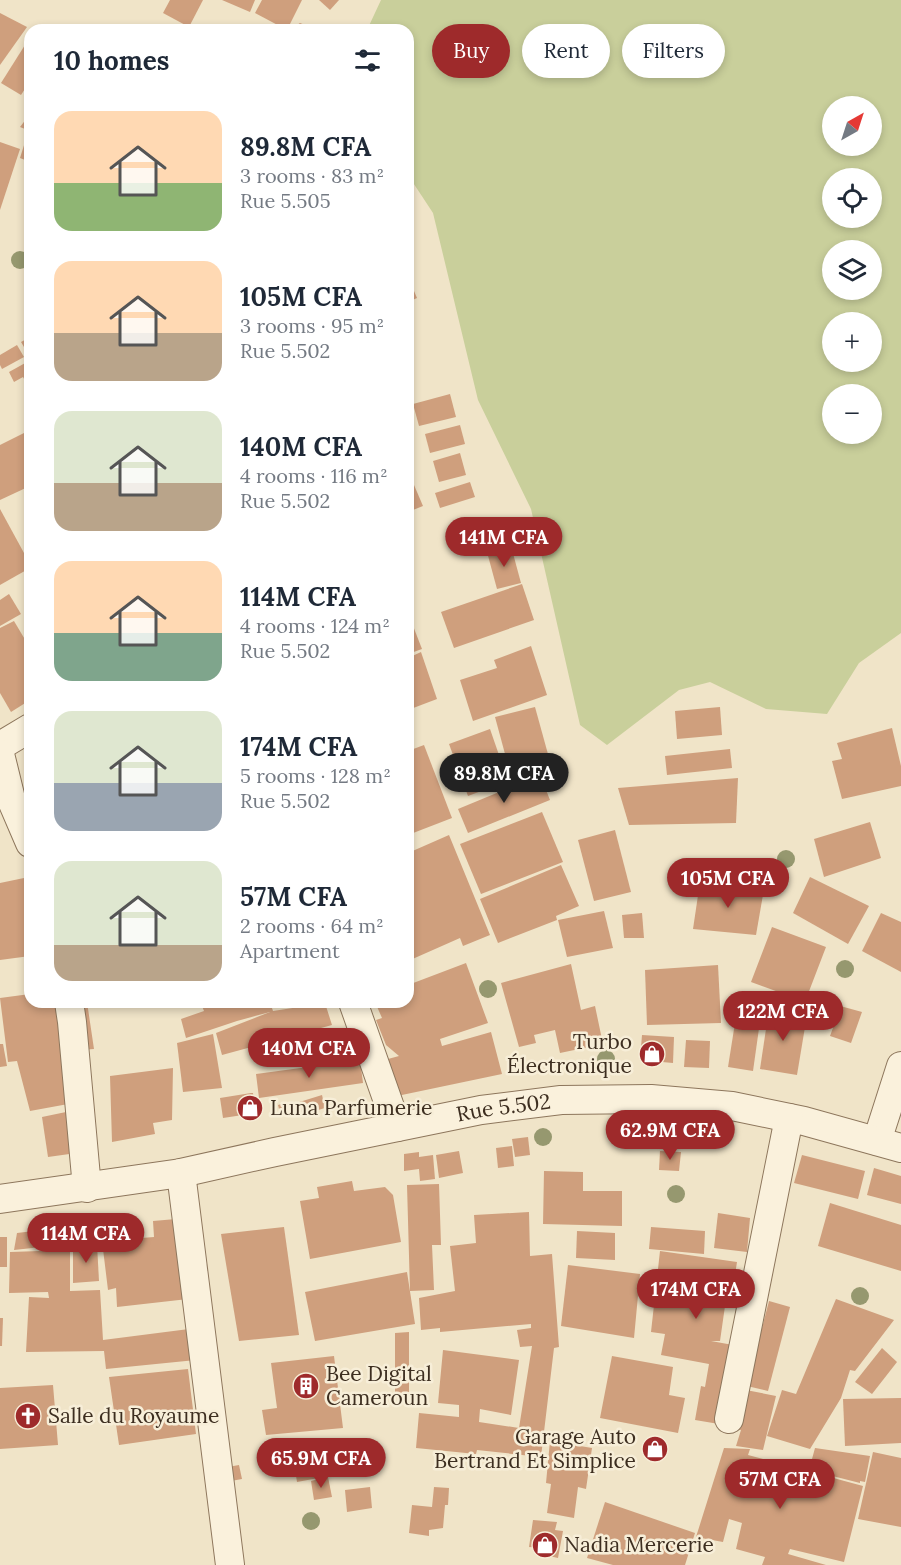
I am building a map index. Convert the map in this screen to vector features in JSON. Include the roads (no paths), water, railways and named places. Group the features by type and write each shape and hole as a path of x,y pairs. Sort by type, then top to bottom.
{"street":[{"path":"0,746 24,732"},
{"path":"0,754 11,799 24,829"},
{"path":"70,1008 87,1188"},
{"path":"355,1008 397,1127"},
{"path":"889,1145 901,1066"},
{"name":"Rue 5.502","path":"0,1199 181,1173 481,1110 561,1100 663,1100 732,1106 789,1118 889,1145"},
{"path":"729,1419 789,1118"},
{"path":"181,1173 230,1565"}],"place":[{"name":"Turbo Électronique","path":"652,1054"},
{"name":"Luna Parfumerie","path":"250,1108"},
{"name":"Bee Digital Cameroun","path":"306,1386"},
{"name":"Salle du Royaume","path":"28,1416"},
{"name":"Garage Auto Bertrand Et Simplice","path":"655,1449"},
{"name":"Nadia Mercerie","path":"545,1545"}]}
